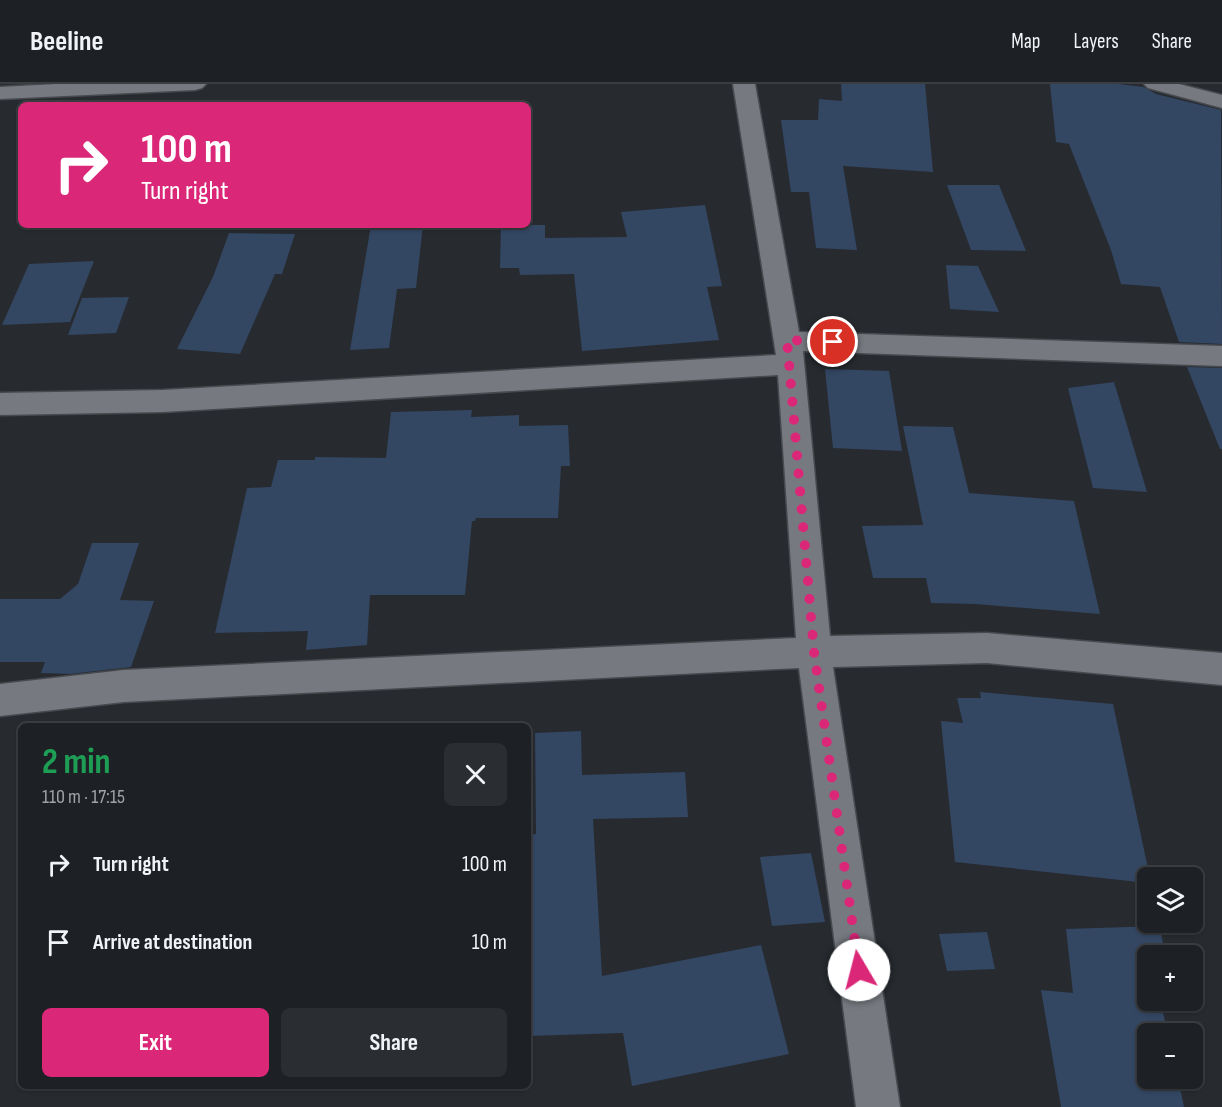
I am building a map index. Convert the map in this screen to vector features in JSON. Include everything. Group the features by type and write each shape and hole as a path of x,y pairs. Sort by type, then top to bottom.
{"street":[{"path":"0,93 195,84"},
{"path":"744,84 789,352 814,652 878,1107"},
{"path":"1155,84 1222,102"},
{"path":"0,404 163,400 789,352 1222,356"},
{"path":"0,700 124,686 814,652 987,648 1222,669"}],"building":[{"path":"841,84 925,84 933,172 843,166 857,250 816,248 809,192 791,192 781,120 818,120 819,99 842,101"},
{"path":"1050,84 1118,84 1144,87 1156,94 1221,110 1222,344 1179,342 1160,287 1121,284 1111,250 1069,144 1056,142"},
{"path":"947,185 999,185 1026,251 971,250"},
{"path":"705,205 722,286 707,287 719,340 582,351 574,274 520,275 519,268 500,268 501,228 531,228 531,225 545,225 545,238 627,237 621,212"},
{"path":"370,228 423,228 416,288 397,289 389,348 350,350"},
{"path":"229,233 295,234 282,274 275,274 240,354 177,349 213,277"},
{"path":"94,261 70,322 2,325 29,264"},
{"path":"946,265 978,266 999,312 950,309"},
{"path":"129,297 116,333 68,335 82,298"},
{"path":"1187,367 1222,368 1222,449 1220,449"},
{"path":"825,369 889,371 902,451 833,448"},
{"path":"1114,382 1147,492 1093,488 1068,388"},
{"path":"472,410 471,417 519,415 519,426 568,425 570,466 561,466 558,518 476,518 472,521 465,595 370,595 367,645 306,650 308,631 215,633 247,488 271,487 278,460 315,460 315,457 386,458 391,412"},
{"path":"903,426 953,427 969,493 1074,501 1100,614 976,604 931,603 926,578 873,578 862,526 923,525"},
{"path":"92,543 139,543 120,600 154,601 131,667 70,674 41,673 45,662 0,662 0,599 60,599 78,584"},
{"path":"980,692 1113,704 1148,867 1137,867 1137,882 955,862 941,721 963,723 957,698 981,698"},
{"path":"581,731 582,775 685,772 688,817 593,819 602,976 761,945 789,1054 632,1086 623,1033 531,1036 531,835 536,834 535,733"},
{"path":"811,853 825,922 772,926 760,857"},
{"path":"1137,927 1137,933 1161,933 1163,945 1137,945 1137,1011 1163,1011 1165,1023 1137,1023 1137,1089 1180,1089 1184,1107 1061,1107 1041,990 1073,993 1066,929"},
{"path":"987,932 995,969 947,971 939,934"}],"route":[{"path":"833,342 787,340 791,364 814,652 859,970"}]}
